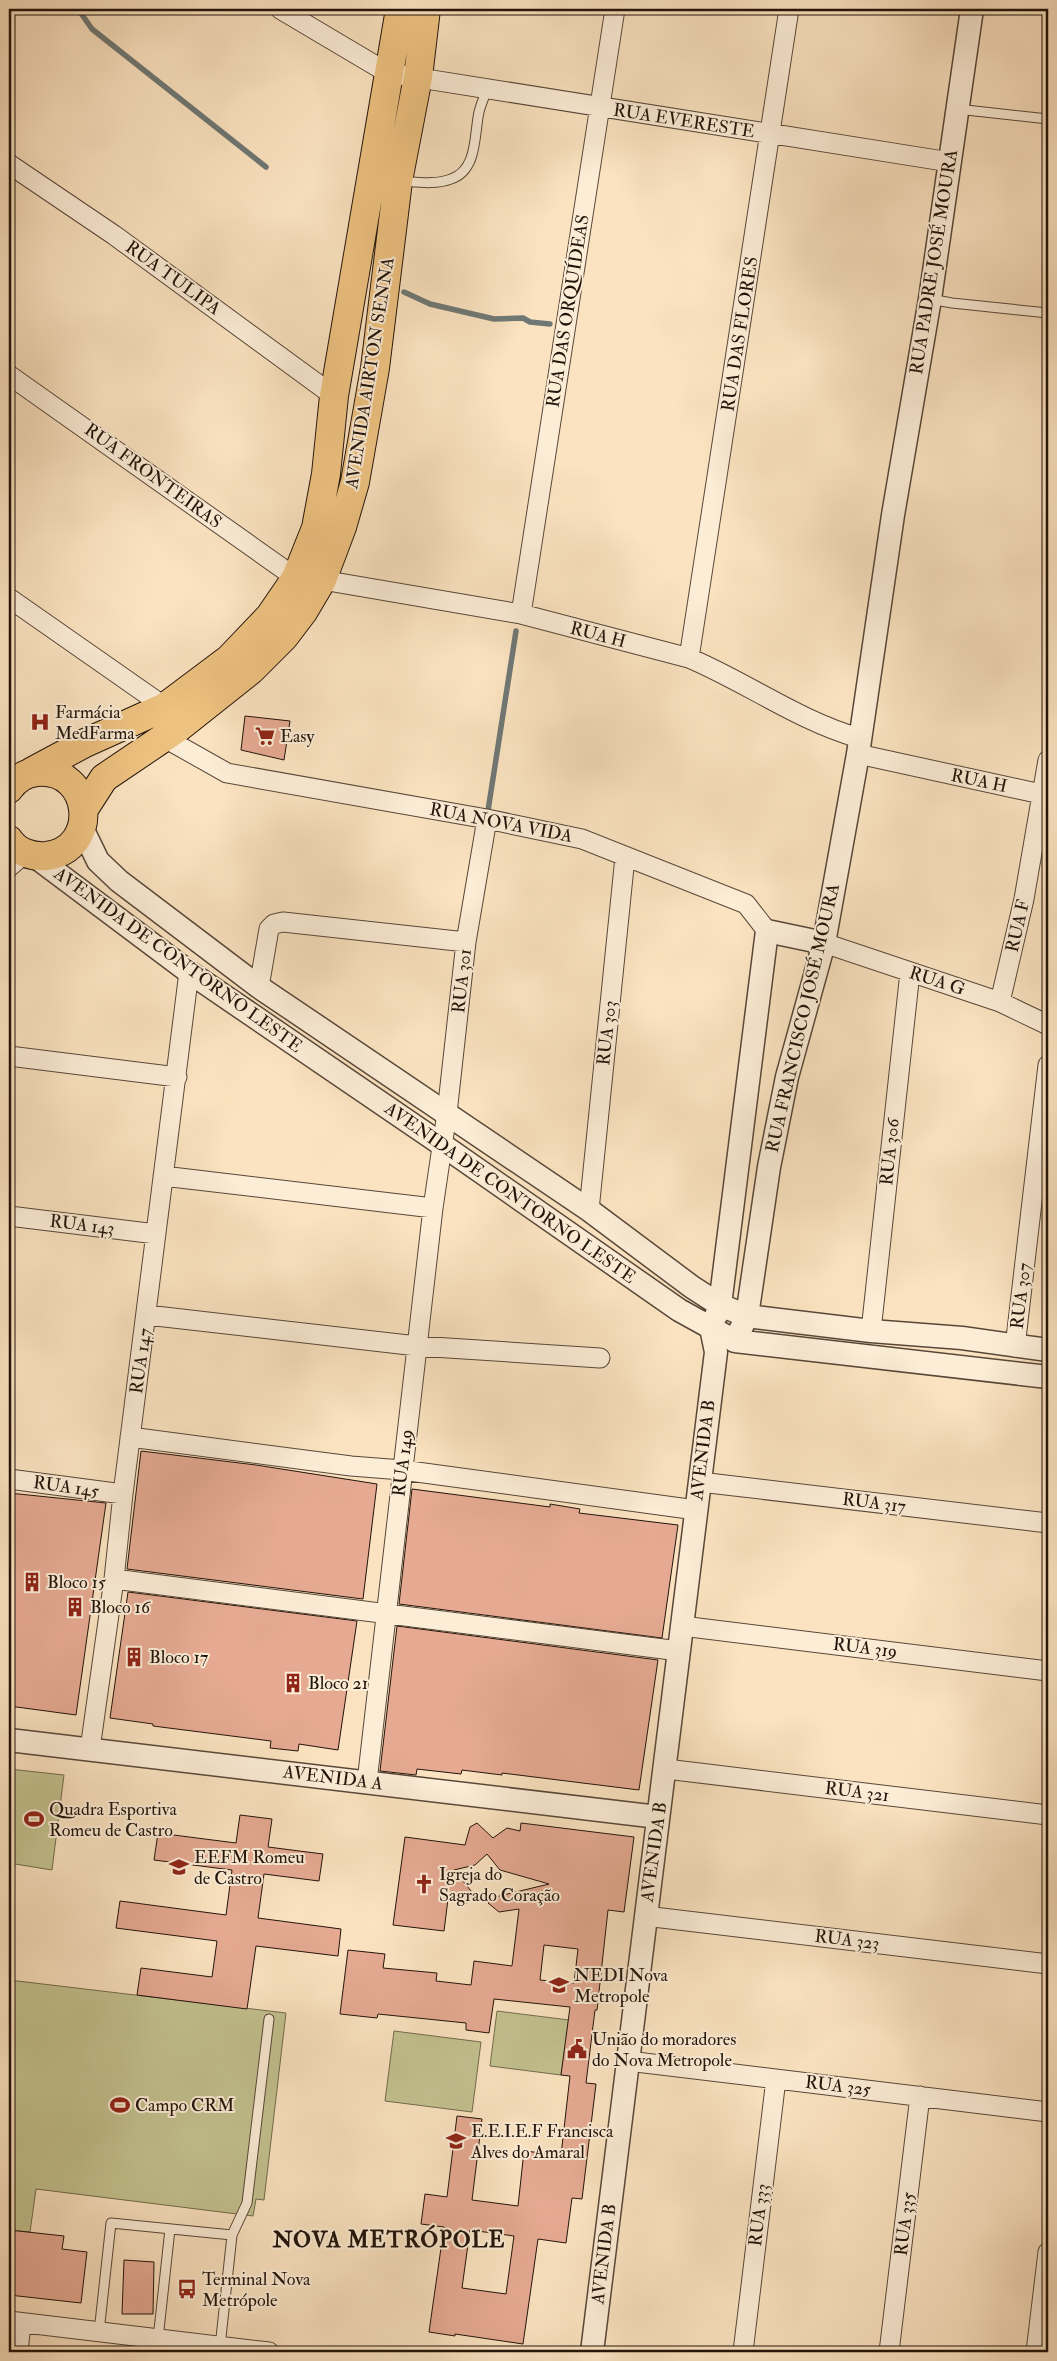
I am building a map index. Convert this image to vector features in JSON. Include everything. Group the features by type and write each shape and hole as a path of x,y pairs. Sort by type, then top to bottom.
{"main road":[{"name":"AVENIDA AIRTON SENNA","path":"16,850 45,856 63,850 79,836 83,818 104,778 178,728 251,670 284,637 303,612 326,474 334,396 400,9"},
{"name":"AVENIDA AIRTON SENNA","path":"18,779 86,743 165,707 229,659 309,579 342,527 355,482 375,368 398,181 418,76 426,9"},
{"path":"18,779 46,771 60,775 76,789 83,818"}],"street":[{"path":"280,9 388,73"},
{"name":"RUA DAS ORQUÍDEAS","path":"521,614 615,9"},
{"name":"RUA DAS FLORES","path":"689,658 789,9"},
{"name":"RUA PADRE JOSÉ MOURA","path":"893,515 930,299 956,109 972,9"},
{"name":"RUA EVERESTE","path":"388,73 418,76 486,90 950,162"},
{"name":"RUA TULIPA","path":"9,164 114,235 334,396"},
{"name":"RUA FRONTEIRAS","path":"9,375 309,579"},
{"name":"RUA FRANCISCO JOSÉ MOURA","path":"735,1341 746,1316 769,1167 787,1077 824,943 858,746 893,515"},
{"name":"RUA H","path":"309,579 521,614 689,658 713,668 858,746 1041,794"},
{"path":"9,598 165,707"},
{"name":"RUA NOVA VIDA","path":"163,737 227,772 487,819 582,839 746,904 767,931"},
{"name":"RUA F","path":"1000,1002 1024,899 1048,760"},
{"name":"AVENIDA DE CONTORNO LESTE","path":"83,818 98,861 119,881 258,987 589,1210 692,1287 720,1305 746,1316 871,1331 962,1338 1015,1347 1048,1350"},
{"name":"RUA 301","path":"441,1144 447,1113 466,942 487,819"},
{"name":"AVENIDA DE CONTORNO LESTE","path":"16,850 635,1280 735,1341 1048,1377"},
{"name":"RUA 303","path":"589,1210 625,857"},
{"path":"258,987 269,929 274,924 283,922 466,942"},
{"path":"767,931 824,943"},
{"name":"RUA FRANCISCO JOSÉ MOURA","path":"711,1328 720,1305 767,931"},
{"name":"RUA G","path":"824,943 1000,1002 1048,1025"},
{"name":"RUA 147","path":"90,1749 114,1579 130,1437 147,1315 189,972"},
{"name":"RUA 306","path":"871,1331 910,972"},
{"path":"9,1056 177,1078"},
{"name":"RUA 307","path":"1015,1347 1048,1066"},
{"name":"RUA 149","path":"367,1782 441,1144"},
{"path":"163,1176 433,1208"},
{"name":"RUA 143","path":"9,1216 156,1234"},
{"path":"147,1315 417,1346 600,1358"},
{"name":"AVENIDA B","path":"592,2352 658,1818 666,1768 716,1352 711,1328"},
{"path":"716,1352 735,1341"},
{"path":"130,1437 351,1466 402,1470 696,1510"},
{"name":"RUA 145","path":"9,1479 123,1494"},
{"name":"RUA 317","path":"700,1482 1048,1523"},
{"path":"114,1579 679,1651"},
{"name":"RUA 319","path":"682,1626 1048,1671"},
{"name":"AVENIDA A","path":"9,1740 658,1818"},
{"name":"RUA 321","path":"666,1768 1048,1815"},
{"name":"RUA 323","path":"646,1916 1048,1964"},
{"name":"RUA 325","path":"628,2061 1048,2112"},
{"name":"RUA 333","path":"742,2352 776,2079"},
{"name":"RUA 335","path":"889,2352 920,2096"},
{"path":"1036,2352 1048,2252"},
{"path":"18,2352 15,2322 269,2352"}],"lane":[{"path":"398,181 438,182 459,175 466,168 472,156 479,112 486,90"},
{"path":"956,109 1048,119"},
{"path":"930,299 1048,313"},
{"path":"220,2346 232,2235 247,2203 269,2019"},
{"path":"99,2332 111,2223 232,2235"},
{"path":"158,2339 170,2229"}],"shaded area":[{"name":"Quadra Esportiva Romeu de Castro","path":"9,1769 64,1775 52,1870 9,1863"},
{"name":"Campo CRM","path":"9,1980 286,2013 264,2200 256,2199 253,2216 36,2189 30,2232 9,2230"},
{"path":"497,2011 569,2020 561,2075 490,2066"},
{"path":"394,2031 481,2042 472,2112 385,2101"}],"building":[{"name":"Easy","path":"245,716 290,721 284,760 241,750"},
{"path":"141,1451 256,1465 377,1484 363,1599 127,1569"},
{"path":"412,1489 550,1507 550,1504 580,1509 579,1513 678,1525 662,1638 399,1604"},
{"path":"9,1493 106,1503 76,1715 9,1706 9,1664 14,1622 9,1622"},
{"path":"128,1592 357,1621 338,1750 299,1744 298,1751 270,1748 271,1741 153,1726 153,1724 110,1718"},
{"path":"397,1626 658,1660 639,1790 502,1773 502,1775 462,1770 461,1774 417,1769 416,1775 380,1771"},
{"path":"240,1815 272,1819 268,1847 323,1854 319,1881 264,1874 258,1918 341,1929 338,1956 256,1946 247,2009 137,1995 141,1968 212,1977 217,1941 116,1928 120,1901 226,1915 232,1870 154,1860 158,1833 236,1843"},
{"path":"477,1823 493,1838 507,1828 520,1831 521,1823 634,1837 624,1912 608,1910 597,2010 595,2010 586,2083 596,2084 582,2199 572,2198 566,2243 538,2239 523,2344 429,2332 444,2227 421,2224 425,2194 447,2197 457,2116 482,2119 472,2200 518,2206 524,2151 561,2155 570,2076 561,2075 570,2007 494,1999 489,2033 466,2030 466,2023 378,2014 377,2018 340,2014 348,1950 385,1954 383,1968 437,1973 436,1981 471,1985 474,1961 512,1966 519,1909 499,1912 488,1903 495,1897 549,1884 500,1870 487,1854 475,1865 454,1870 476,1897 465,1904 448,1899 444,1931 393,1925 405,1837 465,1845 470,1827","holes":["544,1945 578,1949 574,1983 540,1980","470,2230 514,2236 506,2294 462,2288"]},
{"path":"9,2230 64,2236 62,2249 87,2252 81,2303 9,2295"},
{"path":"124,2260 154,2262 153,2314 122,2314"}],"waterway":[{"path":"78,9 92,29 266,167"},
{"path":"404,292 430,304 494,319 523,318 530,322 550,324"},
{"path":"487,817 516,631"}],"place":[{"name":"Farmácia MedFarma","path":"40,722"},
{"name":"Easy","path":"265,736"},
{"name":"Bloco 15","path":"32,1582"},
{"name":"Bloco 16","path":"75,1607"},
{"name":"Bloco 17","path":"134,1657"},
{"name":"Bloco 21","path":"293,1683"},
{"name":"Quadra Esportiva Romeu de Castro","path":"34,1819"},
{"name":"EEFM Romeu de Castro","path":"179,1867"},
{"name":"Igreja do Sagrado Coração","path":"424,1884"},
{"name":"NEDI Nova Metropole","path":"559,1985"},
{"name":"União do moradores do Nova Metropole","path":"577,2049"},
{"name":"Campo CRM","path":"120,2105"},
{"name":"E.E.I.E.F Francisca Alves do Amaral","path":"456,2141"},
{"name":"Terminal Nova Metrópole","path":"187,2289"}],"district":[{"name":"NOVA METRÓPOLE","path":"389,2240"}]}
